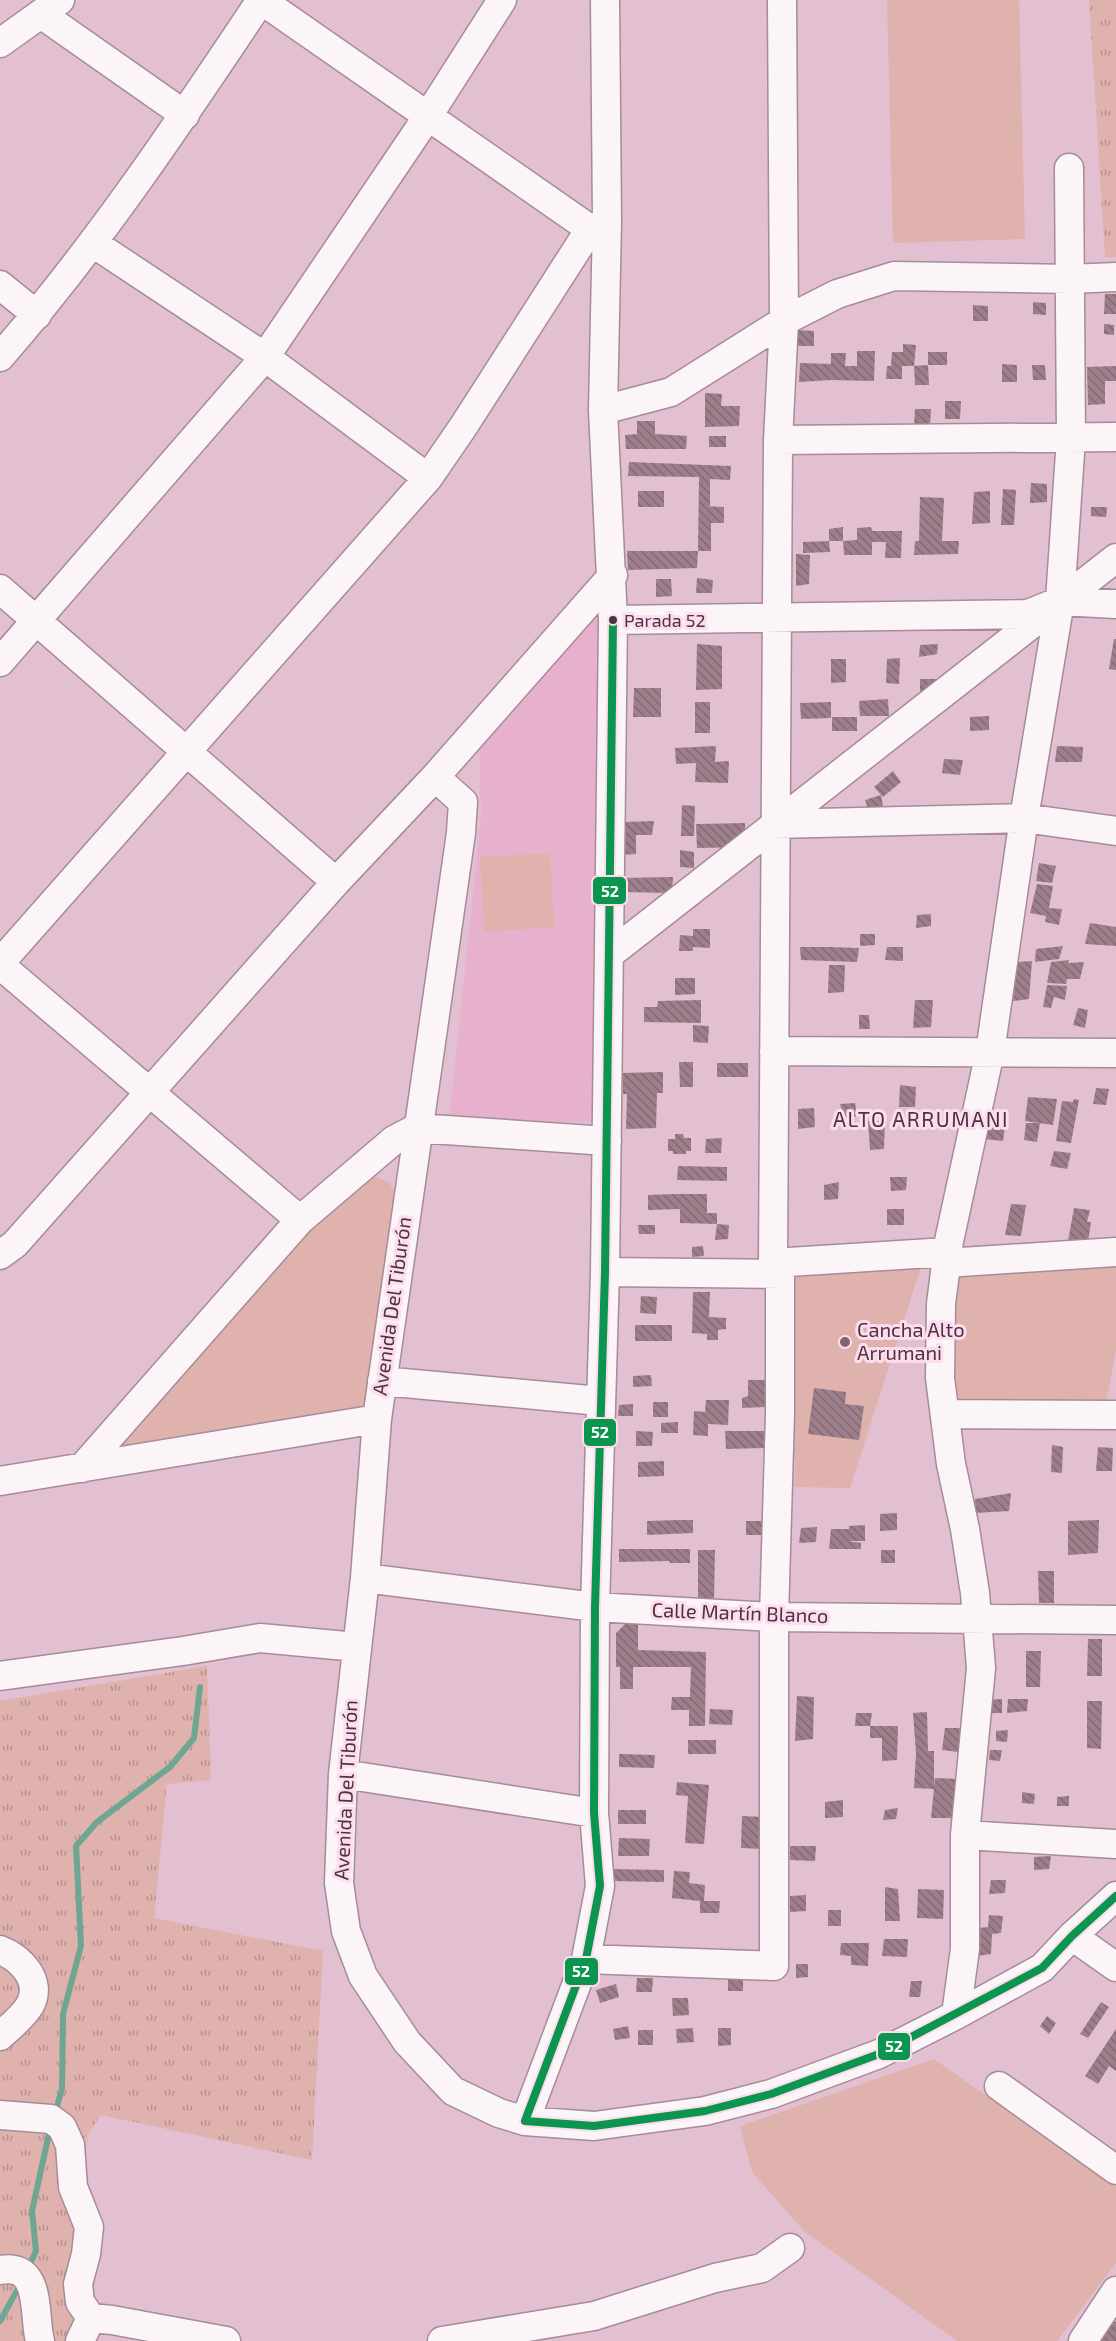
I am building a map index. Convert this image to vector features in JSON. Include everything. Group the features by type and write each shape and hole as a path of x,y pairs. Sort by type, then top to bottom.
{"street":[{"path":"0,357 37,315 93,243 185,115 261,0 428,116 599,225"},
{"path":"0,662 266,357 428,116 502,0"},
{"path":"525,2121 586,1959 600,1886 594,1812 596,1607 605,1272 613,620 613,575 603,410 599,225 605,0"},
{"path":"586,1959 774,1966 774,1617 780,1414 774,1051 778,440 784,321 782,0"},
{"path":"0,43 51,7 185,115"},
{"path":"956,2015 965,1949 965,1835 981,1668 967,1540 951,1464 940,1378 940,1304 946,1257 990,1052 1024,818 1060,602 1071,438 1069,168"},
{"path":"300,1220 0,964 428,478 599,225"},
{"path":"93,243 266,357 428,478"},
{"path":"603,410 671,392 784,321 837,294 894,276 1070,279 1116,277"},
{"path":"0,285 37,315"},
{"path":"778,440 1116,437"},
{"path":"610,954 1116,558"},
{"path":"0,1255 15,1244 336,882 435,777 613,575"},
{"path":"0,589 336,882"},
{"path":"613,620 1028,614 1060,602 1116,604"},
{"name":"Avenida Del Tiburón","path":"435,777 463,802 461,833 377,1419 365,1578 343,1774 339,1883 346,1931 363,1976 407,2042 453,2091 499,2113 525,2121 594,2126 705,2111 771,2094 879,2054 1042,1968 1072,1936 1116,1896"},
{"path":"775,824 1024,818 1116,831"},
{"path":"774,1051 1116,1053"},
{"path":"82,1468 300,1220 394,1140 417,1128 607,1141"},
{"path":"605,1272 777,1269 946,1257 1116,1252"},
{"path":"382,1381 600,1401"},
{"path":"945,1414 1116,1415"},
{"path":"0,1480 377,1419"},
{"name":"Calle Martín Blanco","path":"365,1578 596,1607 774,1617 1116,1620"},
{"path":"0,1676 260,1638 357,1647"},
{"path":"343,1774 594,1812"},
{"path":"965,1835 1116,1844"},
{"path":"1072,1936 1116,1967"},
{"path":"0,1950 22,1963 31,1976 34,1990 30,2004 14,2024 0,2036"},
{"path":"999,2086 1116,2170"},
{"path":"0,2115 51,2119 62,2127 70,2145 73,2187 89,2227 86,2254 78,2283 86,2330 144,2325 226,2341"},
{"path":"442,2341 594,2316 715,2278 762,2268 790,2248"},
{"path":"0,2270 7,2269 24,2274 34,2290 37,2331 40,2341"},
{"path":"1083,2341 1116,2291"}],"shaded area":[{"path":"602,604 599,1122 449,1122 481,816 479,740"}],"green space":[{"path":"887,0 1019,0 1025,239 893,243"},
{"path":"1089,0 1116,0 1116,257 1105,257"},
{"path":"550,853 554,927 484,932 480,857"},
{"path":"373,1176 389,1182 395,1193 371,1395 362,1408 110,1450 307,1226"},
{"path":"1116,1261 1116,1350 1106,1402 952,1404 954,1268"},
{"path":"921,1267 850,1488 795,1487 792,1281 799,1270"},
{"path":"207,1666 211,1780 167,1784 154,1918 323,1951 312,2160 101,2115 88,2134 69,2304 76,2325 71,2341 0,2341 0,1701"},
{"path":"934,2059 1116,2187 1116,2263 1057,2341 957,2341 804,2231 752,2172 740,2126"}],"building":[{"path":"1105,294 1116,294 1116,314 1104,314"},
{"path":"1033,302 1046,303 1046,315 1033,314"},
{"path":"973,305 988,306 988,321 973,321"},
{"path":"1104,324 1114,325 1114,335 1104,334"},
{"path":"798,330 814,331 814,346 798,346"},
{"path":"903,344 916,345 914,366 902,366 902,379 886,379 887,366 891,366 892,352 903,352"},
{"path":"857,351 875,351 874,381 799,382 800,363 831,364 831,353 846,353 845,366 857,366"},
{"path":"928,352 947,352 947,365 928,365"},
{"path":"1002,364 1017,365 1017,382 1002,382"},
{"path":"928,365 929,385 915,385 914,366"},
{"path":"1032,365 1045,365 1046,380 1033,380"},
{"path":"1116,366 1116,381 1105,381 1105,404 1088,405 1087,367"},
{"path":"705,393 722,394 721,406 740,406 739,426 705,427"},
{"path":"945,401 961,401 960,419 945,419"},
{"path":"915,409 931,409 930,426 914,426"},
{"path":"637,421 655,421 655,434 687,436 686,449 626,449 625,435 637,434"},
{"path":"709,436 726,436 726,447 709,447"},
{"path":"629,462 731,466 730,480 710,479 710,506 703,506 724,507 724,523 711,523 711,551 698,551 699,477 628,476"},
{"path":"1031,483 1047,484 1047,502 1030,503"},
{"path":"1003,489 1016,490 1014,525 1001,525"},
{"path":"638,491 664,491 664,507 638,507"},
{"path":"990,491 990,523 972,524 974,492"},
{"path":"920,497 944,498 942,541 959,541 958,554 914,555 915,541 919,541"},
{"path":"1091,507 1107,507 1106,517 1091,516"},
{"path":"843,527 843,541 829,541 829,529"},
{"path":"871,527 872,531 902,531 901,558 885,558 886,542 872,542 872,555 844,555 843,541 857,540 857,528"},
{"path":"829,541 830,552 803,553 803,542"},
{"path":"627,551 698,551 697,568 628,570"},
{"path":"796,554 810,555 809,584 796,586"},
{"path":"697,578 713,580 712,593 696,593"},
{"path":"656,579 671,579 672,596 656,597"},
{"path":"1114,639 1116,639 1116,670 1109,669"},
{"path":"697,644 722,646 722,689 696,690"},
{"path":"938,644 937,654 919,657 920,645"},
{"path":"900,658 899,684 886,683 887,659"},
{"path":"831,659 846,659 846,682 831,683"},
{"path":"920,679 939,679 938,692 920,692"},
{"path":"634,688 661,688 661,717 633,717"},
{"path":"888,699 889,716 860,716 859,701"},
{"path":"695,702 710,702 710,733 695,733"},
{"path":"831,702 831,718 801,719 800,703"},
{"path":"989,716 989,730 970,731 970,717"},
{"path":"832,717 857,717 857,731 832,731"},
{"path":"716,746 715,762 729,761 728,783 695,782 696,763 676,764 675,748"},
{"path":"1057,746 1083,747 1082,762 1055,762"},
{"path":"944,759 963,760 960,775 942,773"},
{"path":"893,771 901,782 883,797 874,787"},
{"path":"881,795 883,806 869,811 865,800"},
{"path":"682,805 695,806 694,836 681,836"},
{"path":"654,821 652,835 636,835 636,854 622,855 623,822"},
{"path":"745,823 745,847 697,848 696,824"},
{"path":"680,850 694,852 694,868 680,867"},
{"path":"1039,863 1056,866 1052,883 1036,881"},
{"path":"673,877 672,893 621,892 621,878"},
{"path":"1037,884 1053,886 1049,908 1062,909 1059,925 1045,922 1046,916 1030,913"},
{"path":"931,914 931,926 916,928 917,915"},
{"path":"1090,923 1116,927 1116,946 1085,944"},
{"path":"693,929 710,929 710,948 693,947 693,951 679,951 680,935 693,936"},
{"path":"860,934 875,934 875,945 860,946"},
{"path":"1063,946 1059,959 1035,962 1036,949"},
{"path":"800,947 859,948 857,962 801,960"},
{"path":"887,947 903,947 903,961 885,960"},
{"path":"1069,960 1068,963 1084,962 1080,979 1067,979 1066,984 1047,983 1051,962"},
{"path":"1032,961 1029,999 1013,1001 1017,962"},
{"path":"829,965 845,965 844,992 828,993"},
{"path":"675,978 695,978 695,994 675,995"},
{"path":"1047,985 1067,986 1065,1000 1054,997 1051,1008 1043,1007"},
{"path":"701,1000 701,1023 644,1022 644,1007 657,1007 658,1001"},
{"path":"915,1000 933,1000 931,1027 913,1028"},
{"path":"1078,1008 1088,1010 1085,1028 1073,1025"},
{"path":"859,1015 869,1015 870,1029 859,1029"},
{"path":"693,1025 709,1026 708,1043 693,1042"},
{"path":"679,1062 693,1062 693,1087 680,1087"},
{"path":"717,1063 748,1063 748,1077 717,1077"},
{"path":"663,1072 663,1093 657,1093 656,1128 626,1129 627,1094 623,1094 623,1073"},
{"path":"900,1085 916,1087 915,1107 899,1107"},
{"path":"1096,1088 1109,1089 1106,1105 1093,1104"},
{"path":"1028,1097 1057,1099 1053,1125 1025,1121"},
{"path":"1074,1099 1079,1100 1071,1143 1056,1141 1062,1101 1073,1102"},
{"path":"855,1103 857,1116 844,1119 840,1104"},
{"path":"814,1108 815,1127 798,1129 798,1109"},
{"path":"989,1112 1007,1113 1003,1141 984,1139"},
{"path":"868,1121 885,1121 884,1149 870,1150"},
{"path":"1026,1123 1040,1123 1037,1142 1024,1140"},
{"path":"675,1134 683,1134 684,1138 691,1138 691,1151 686,1151 686,1154 673,1154 673,1151 668,1151 668,1139 675,1139"},
{"path":"722,1138 721,1153 705,1153 706,1139"},
{"path":"1054,1151 1071,1153 1067,1169 1050,1166"},
{"path":"678,1166 727,1167 727,1181 677,1180"},
{"path":"890,1177 907,1177 906,1190 891,1191"},
{"path":"839,1182 838,1199 824,1200 824,1185"},
{"path":"707,1194 707,1213 717,1213 717,1224 680,1223 680,1209 648,1210 648,1195"},
{"path":"1011,1204 1026,1205 1021,1236 1005,1235"},
{"path":"1074,1208 1090,1210 1087,1222 1091,1222 1088,1242 1068,1241"},
{"path":"887,1209 904,1209 904,1225 887,1225"},
{"path":"717,1224 729,1225 728,1239 715,1240"},
{"path":"638,1225 655,1225 655,1234 639,1234"},
{"path":"703,1246 704,1256 692,1257 692,1247"},
{"path":"693,1292 710,1292 709,1317 726,1318 726,1329 718,1330 718,1340 707,1340 707,1334 692,1333"},
{"path":"641,1296 657,1297 656,1314 640,1313"},
{"path":"635,1325 672,1325 672,1341 635,1341"},
{"path":"651,1375 652,1386 633,1387 633,1376"},
{"path":"748,1380 767,1380 767,1407 742,1408 742,1398 748,1396"},
{"path":"814,1388 846,1392 845,1404 864,1406 859,1440 808,1434"},
{"path":"706,1400 729,1400 728,1425 708,1424 708,1436 693,1435 694,1411 705,1412"},
{"path":"653,1402 668,1402 668,1417 653,1417"},
{"path":"633,1404 633,1416 618,1416 619,1405"},
{"path":"678,1422 678,1433 661,1433 661,1423"},
{"path":"636,1431 653,1432 652,1446 636,1446"},
{"path":"725,1431 768,1431 768,1448 726,1449"},
{"path":"1052,1445 1063,1447 1062,1473 1051,1472"},
{"path":"1098,1447 1113,1448 1112,1471 1096,1471"},
{"path":"664,1461 664,1476 638,1477 638,1462"},
{"path":"1011,1493 1009,1511 975,1513 975,1499"},
{"path":"897,1513 897,1530 880,1531 880,1514"},
{"path":"693,1520 693,1533 647,1535 647,1521"},
{"path":"1099,1520 1098,1553 1068,1555 1068,1521"},
{"path":"746,1521 763,1521 763,1535 746,1535"},
{"path":"865,1525 865,1541 848,1541 861,1543 861,1549 829,1549 831,1529 849,1529 849,1526"},
{"path":"817,1527 816,1542 799,1543 801,1528"},
{"path":"619,1549 690,1549 690,1563 619,1562"},
{"path":"698,1550 715,1550 714,1599 698,1599"},
{"path":"881,1550 895,1550 895,1563 881,1563"},
{"path":"1038,1571 1054,1571 1054,1603 1039,1603"},
{"path":"627,1622 638,1622 638,1650 706,1652 705,1726 689,1726 689,1710 671,1710 672,1697 690,1697 691,1667 633,1667 633,1689 620,1689 620,1667 616,1667 616,1633"},
{"path":"1088,1639 1102,1639 1102,1676 1087,1676"},
{"path":"1026,1651 1041,1651 1040,1687 1026,1687"},
{"path":"797,1696 814,1697 813,1739 795,1741"},
{"path":"1002,1699 1002,1713 988,1713 989,1700"},
{"path":"1008,1699 1028,1699 1027,1711 1007,1713"},
{"path":"1087,1701 1102,1701 1101,1749 1087,1748"},
{"path":"710,1709 733,1710 732,1725 709,1724"},
{"path":"927,1712 928,1751 934,1751 934,1786 935,1778 961,1779 960,1818 931,1818 934,1789 914,1788 916,1753 913,1713"},
{"path":"856,1713 872,1713 870,1726 855,1726"},
{"path":"870,1726 898,1726 897,1760 882,1761 882,1738 870,1738"},
{"path":"945,1728 960,1728 958,1752 942,1750"},
{"path":"1008,1730 1007,1742 996,1741 996,1731"},
{"path":"688,1740 716,1740 716,1754 688,1754"},
{"path":"990,1750 1002,1750 1000,1761 989,1760"},
{"path":"619,1754 655,1755 654,1768 619,1767"},
{"path":"677,1782 709,1785 704,1844 685,1843 688,1796 676,1795"},
{"path":"1022,1792 1035,1794 1034,1804 1022,1803"},
{"path":"1069,1796 1069,1806 1057,1806 1057,1797"},
{"path":"843,1800 843,1817 825,1818 825,1802"},
{"path":"898,1808 896,1819 883,1820 885,1810"},
{"path":"618,1810 646,1810 646,1824 618,1824"},
{"path":"742,1816 766,1817 765,1849 741,1848"},
{"path":"619,1838 650,1839 649,1856 618,1856"},
{"path":"790,1846 816,1846 815,1861 790,1860"},
{"path":"1051,1856 1049,1869 1034,1870 1034,1857"},
{"path":"612,1869 664,1870 664,1882 612,1881"},
{"path":"674,1871 690,1872 689,1883 705,1885 704,1901 720,1901 719,1913 700,1913 700,1901 672,1898"},
{"path":"991,1880 1006,1880 1005,1893 989,1894"},
{"path":"885,1887 898,1889 900,1921 885,1921"},
{"path":"918,1889 944,1890 943,1919 917,1918"},
{"path":"806,1895 806,1911 790,1912 790,1896"},
{"path":"828,1910 841,1910 841,1926 828,1926"},
{"path":"989,1915 1003,1916 1001,1933 992,1934 991,1954 977,1956 979,1928 988,1927"},
{"path":"884,1939 908,1939 907,1957 882,1956"},
{"path":"841,1943 869,1943 868,1966 851,1965 851,1956 840,1955"},
{"path":"796,1964 808,1964 808,1977 796,1978"},
{"path":"637,1978 653,1978 652,1992 636,1992"},
{"path":"728,1979 743,1979 743,1991 728,1991"},
{"path":"911,1981 922,1981 920,1997 909,1997"},
{"path":"616,1984 619,1997 600,2003 596,1990"},
{"path":"672,1998 688,1998 689,2015 673,2016"},
{"path":"1101,2002 1109,2007 1088,2038 1080,2034"},
{"path":"1047,2016 1056,2023 1049,2034 1040,2026"},
{"path":"628,2026 630,2038 615,2040 613,2029"},
{"path":"693,2028 694,2042 677,2043 676,2029"},
{"path":"718,2028 731,2028 731,2045 718,2046"},
{"path":"1116,2029 1116,2071 1109,2066 1098,2084 1085,2076"},
{"path":"638,2030 653,2030 653,2045 638,2045"},
{"path":"1114,2321 1116,2322 1116,2341 1100,2341"}],"waterway":[{"path":"55,2113 62,2089 63,2014 81,1946 76,1846 97,1822 170,1767 194,1738 200,1687"},
{"path":"28,2268 36,2251 32,2211 50,2129"},
{"path":"0,2321 20,2285"}],"transit line":[{"name":"52","path":"613,620 605,1272 595,1607 594,1813 600,1886 586,1959 525,2121 594,2126 705,2111 771,2094 879,2054 1042,1968 1072,1936 1116,1896"}],"place":[{"name":"Parada 52","path":"613,620"},
{"name":"Cancha Alto Arrumani","path":"845,1342"}],"district":[{"name":"ALTO ARRUMANI","path":"921,1120"}]}
